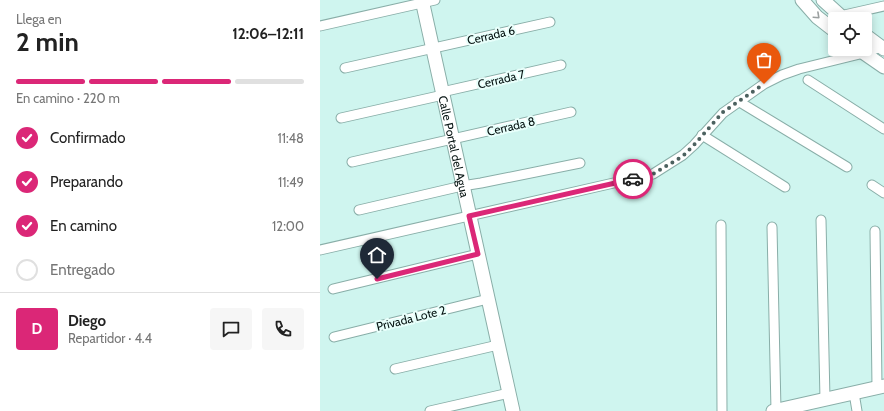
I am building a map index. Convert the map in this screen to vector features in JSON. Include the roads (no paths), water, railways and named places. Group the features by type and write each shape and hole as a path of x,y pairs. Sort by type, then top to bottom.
{"street":[{"path":"320,26 435,0"},
{"path":"802,0 817,17 828,26"},
{"path":"822,0 835,12"},
{"name":"Calle Portal del Agua","path":"422,2 513,411"},
{"path":"863,12 884,6"},
{"name":"Cerrada 6","path":"345,68 550,22"},
{"path":"872,40 883,47"},
{"path":"872,49 883,47"},
{"path":"320,250 653,174 683,156 723,112 738,101 782,75 844,56"},
{"path":"868,56 884,67"},
{"name":"Cerrada 7","path":"341,118 560,65"},
{"path":"808,80 884,129"},
{"path":"738,101 847,167"},
{"name":"Cerrada 8","path":"352,162 570,112"},
{"path":"702,135 785,187"},
{"path":"359,210 462,186 580,163"},
{"path":"872,185 884,193"},
{"path":"821,220 825,399"},
{"path":"721,225 722,411"},
{"path":"772,227 774,411 806,407 825,399 881,386 875,232"},
{"path":"333,289 478,254"},
{"name":"Privada Lote 2","path":"334,336 488,299"},
{"path":"395,369 498,345"},
{"path":"430,411 509,393"},
{"path":"854,393 857,411"}]}
